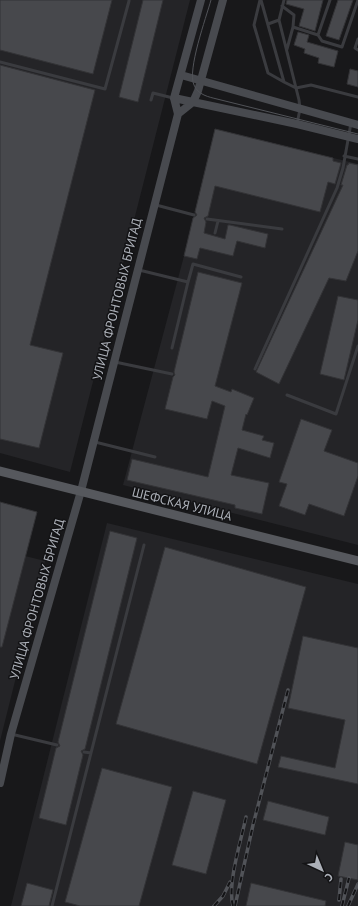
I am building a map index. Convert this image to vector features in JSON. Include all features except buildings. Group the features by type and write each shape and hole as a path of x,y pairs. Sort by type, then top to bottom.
{"main road":[{"path":"201,0 174,98 358,139"},
{"path":"178,114 193,102 201,81 223,0"},
{"path":"181,75 355,124"},
{"name":"УЛИЦА ФРОНТОВЫХ БРИГАД","path":"0,783 11,734 80,491 178,114 174,98"},
{"name":"ШЕФСКАЯ УЛИЦА","path":"0,471 358,561"}],"lane":[{"path":"0,62 105,89 129,1 128,0"},
{"path":"260,0 284,82"},
{"path":"260,0 254,25 268,73 296,88 311,85 358,97"},
{"path":"284,0 279,20 300,109 296,124"},
{"path":"318,35 330,0"},
{"path":"293,27 318,35 322,41 342,47 358,0"},
{"path":"282,6 294,14 293,27 286,51"},
{"path":"268,24 279,20"},
{"path":"358,39 356,48 358,50"},
{"path":"151,100 153,93 174,98"},
{"path":"255,369 337,188 343,168 348,136 355,124"},
{"path":"344,156 358,159"},
{"path":"154,205 194,215"},
{"path":"207,219 282,229"},
{"path":"215,232 218,221"},
{"path":"172,348 193,264 241,277"},
{"path":"137,270 188,282"},
{"path":"287,395 336,414 358,346"},
{"path":"114,362 172,374"},
{"path":"93,441 155,457"},
{"path":"52,906 144,545"},
{"path":"11,734 57,745"},
{"path":"84,752 91,753"}],"shaded area":[{"path":"0,0 190,0 70,472 0,453"},
{"path":"215,129 358,164 358,545 123,485 184,256","holes":["204,234 237,242 233,256 200,248"]},
{"path":"0,502 37,512 25,556 45,561 0,741"},
{"path":"107,523 358,584 358,906 11,906"}],"tram line":[{"path":"211,0 198,44 193,68 194,85 198,91 211,97 358,134"}],"railway":[{"path":"235,906 253,825 288,690"},
{"path":"233,906 233,874 246,817"},
{"path":"342,906 349,878"},
{"path":"339,900 341,879"},
{"path":"214,906 223,896 230,882"},
{"path":"348,906 358,884"}]}
